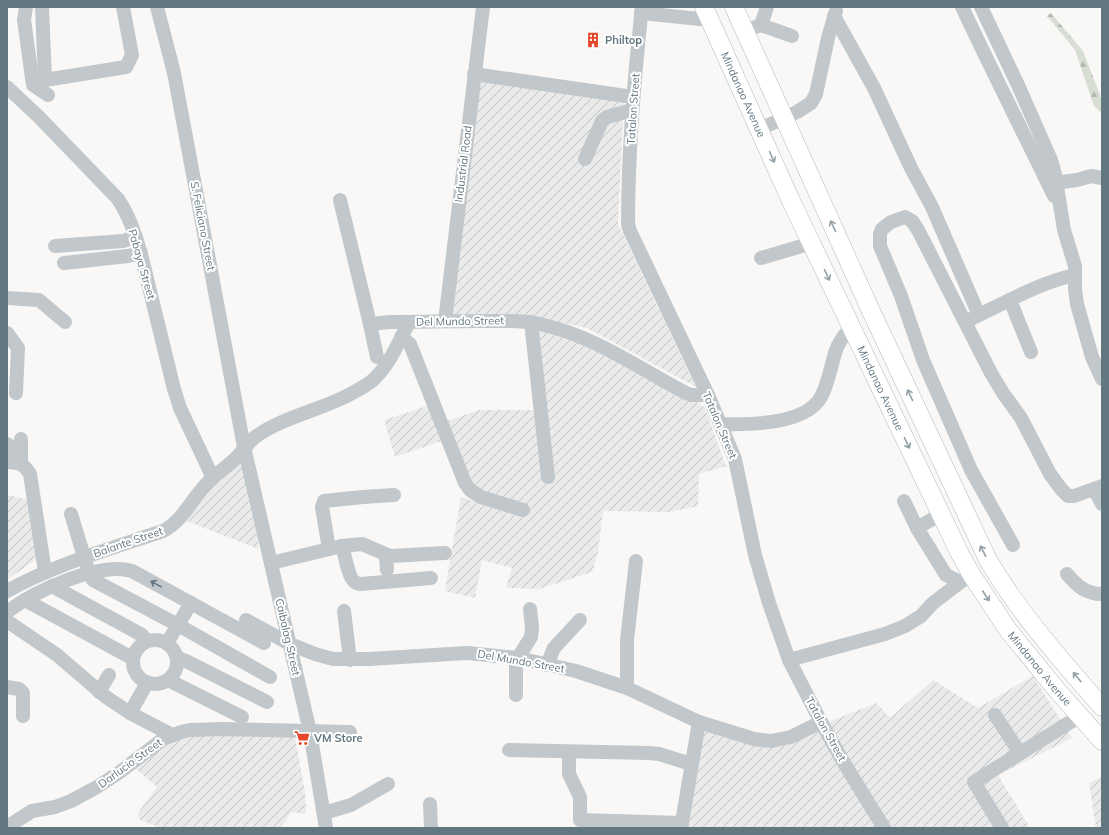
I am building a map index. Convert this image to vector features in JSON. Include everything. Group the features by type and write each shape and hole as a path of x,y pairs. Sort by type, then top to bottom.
{"main road":[{"name":"Mindanao Avenue","path":"734,7 753,28 783,118 988,560 1000,580 1026,616 1102,707"},
{"name":"Mindanao Avenue","path":"707,13 792,203 959,552 966,578 1056,689 1102,741"}],"street":[{"path":"26,7 24,20 33,85 48,95"},
{"path":"42,7 45,80 126,67 132,55 123,7"},
{"name":"S. Feliciano Street","path":"157,7 174,73 244,447"},
{"name":"Industrial Road","path":"445,321 483,7"},
{"path":"767,7 753,28 792,36"},
{"path":"962,7 982,51 1059,206"},
{"path":"981,7 1004,54 1051,160 1055,174 1055,183 1064,230 1075,266 1075,289 1081,320 1092,357 1101,373"},
{"path":"641,10 707,13"},
{"name":"Tatalon Street","path":"641,10 633,103 628,202 628,224 630,231 708,395 737,465 755,555 769,603 789,660 841,758 884,828"},
{"path":"760,129 798,112 811,103 816,94 828,38 836,11"},
{"path":"836,11 874,88 901,148 932,207 979,315"},
{"path":"474,74 633,103"},
{"name":"Pabaya Street","path":"7,87 118,199 127,212 141,253 174,390 180,408 213,478"},
{"path":"584,159 602,122 633,103"},
{"path":"1055,183 1077,180 1091,176 1102,178"},
{"path":"340,200 377,357"},
{"path":"1013,545 971,470 937,388 923,360 901,296 880,246 880,234 882,229 891,222 905,217 912,221 918,230 991,373 1021,418 1034,440 1050,474 1061,489 1068,496 1074,496 1098,487 1102,504"},
{"path":"55,246 123,241 136,237"},
{"path":"761,258 812,243"},
{"path":"64,263 128,256 141,253"},
{"path":"964,322 1058,279 1075,275"},
{"path":"7,298 39,300 65,322"},
{"path":"1010,300 1031,352"},
{"name":"Del Mundo Street","path":"244,447 260,434 271,428 345,398 370,382 382,370 409,322 512,320 531,322 559,329 599,345 642,367 686,393 691,395 708,395"},
{"path":"370,324 409,322"},
{"path":"531,322 548,477"},
{"path":"720,424 752,424 786,419 797,415 818,402 826,386 838,346 851,327"},
{"path":"7,332 18,348 16,393"},
{"path":"401,337 410,344 465,483 470,490 481,497 523,510"},
{"path":"7,444 12,449 21,444 21,464"},
{"name":"Balante Street","path":"7,591 45,572 171,527 186,511 201,489 236,458 244,447"},
{"name":"Caibalag Street","path":"244,447 310,732 326,828"},
{"path":"7,462 25,466 30,474 45,572"},
{"path":"394,495 324,501 322,507 336,548 351,579 355,583 361,584 431,578"},
{"path":"904,501 917,528 946,575 966,578"},
{"path":"71,514 93,580 178,625 270,677"},
{"path":"917,528 941,514"},
{"path":"271,563 336,548 362,544 386,555 396,556 445,553"},
{"path":"386,555 386,570"},
{"path":"627,688 627,640 636,562"},
{"path":"7,612 25,600 52,586 72,578 90,573 125,568 132,570 264,643"},
{"path":"1067,574 1076,585 1086,592 1102,594"},
{"path":"789,660 885,634 905,626 921,616 933,603 966,578"},
{"path":"52,586 142,635 146,641"},
{"path":"25,600 132,658"},
{"path":"168,644 191,603"},
{"path":"516,695 516,664 531,637 532,627 530,608"},
{"path":"344,611 350,660"},
{"name":"Del Mundo Street","path":"246,620 290,644 315,654 333,659 350,660 463,653 518,658 576,671 627,688 699,722 754,739 772,741 791,737 821,722"},
{"path":"547,665 554,648 580,620"},
{"path":"7,621 57,655 99,692 130,713 172,735"},
{"path":"157,640 168,644 172,648 177,658 175,670 168,680 154,684 146,683 135,673 132,666 132,658 137,648 146,641 157,640"},
{"path":"177,658 186,661 267,702"},
{"path":"99,692 109,675"},
{"path":"168,680 242,717"},
{"path":"130,713 146,683"},
{"path":"7,687 19,689 23,694 23,716"},
{"path":"995,715 1020,753"},
{"path":"1002,828 974,782 1080,716"},
{"path":"569,752 569,774 580,797 580,820 608,824 682,826 699,722"},
{"name":"Darlucio Street","path":"7,827 32,811 55,807 71,801 120,772 163,739 190,730 350,732"},
{"path":"509,750 649,753 659,754 691,764"},
{"path":"324,813 351,805 388,784"},
{"path":"430,804 431,828"}],"shaded area":[{"path":"480,79 624,98 618,224 696,387 587,328 535,316 449,317"},
{"path":"530,327 572,335 682,390 705,408 726,466 699,474 698,506 669,512 603,511 598,553 592,572 539,589 506,588 512,568 482,560 475,598 445,591 461,497 476,502 445,422 478,410 538,410"},
{"path":"430,405 444,440 395,457 384,420"},
{"path":"241,459 259,535 258,549 182,519 195,500"},
{"path":"7,495 31,500 38,558 7,580"},
{"path":"1033,676 1072,738 998,775 1030,828 889,828 826,723 876,703 890,718 933,680 978,708"},
{"path":"699,728 747,740 819,731 877,828 685,828"},
{"path":"182,735 273,735 295,737 305,792 306,814 291,812 281,828 161,828 140,820 138,813 157,787 135,768 147,757"},
{"path":"1102,777 1102,828 1096,828 1089,783"}],"green space":[{"path":"1051,13 1083,51 1102,100 1102,113 1094,106 1075,50 1047,16"}],"place":[{"name":"Philtop","path":"593,40"},
{"name":"VM Store","path":"302,738"}]}
